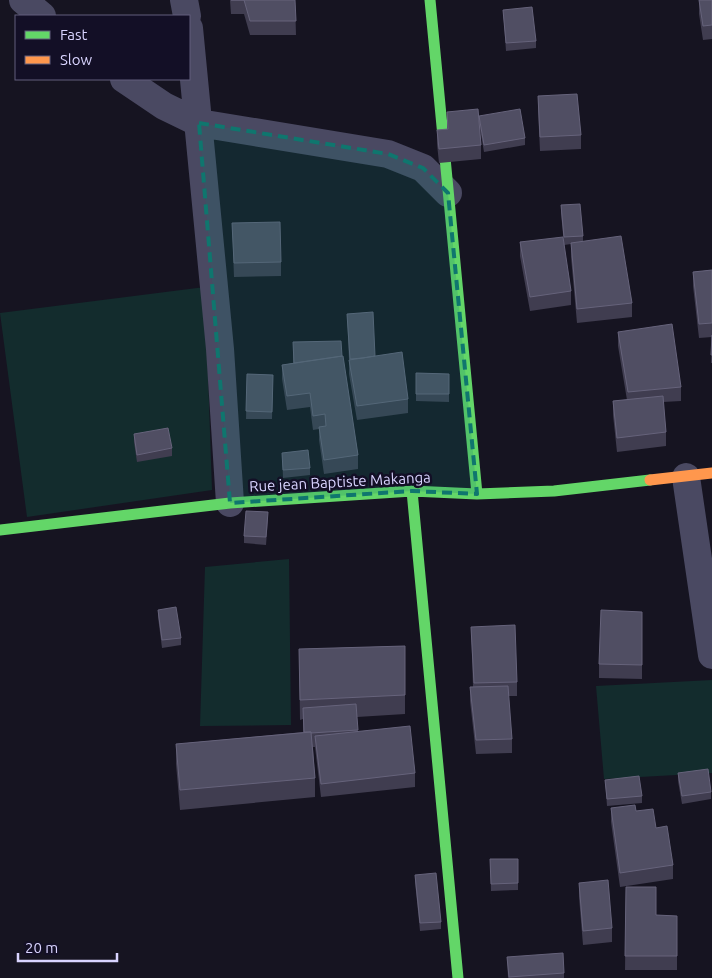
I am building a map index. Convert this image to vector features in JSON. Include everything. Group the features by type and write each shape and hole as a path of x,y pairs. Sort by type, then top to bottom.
{"street":[{"path":"23,0 41,15"},
{"path":"184,0 187,15"},
{"path":"430,0 477,494"},
{"path":"190,38 220,349 230,503"},
{"path":"125,80 164,106 199,124 388,154 423,168 448,193"},
{"path":"699,475 712,655"},
{"name":"Rue jean Baptiste Makanga","path":"0,530 230,503 412,491 477,494 554,491 699,475"},
{"path":"412,491 458,978"}],"highlighted area":[{"path":"199,123 388,154 423,168 448,193 477,494 412,491 230,503"}],"green space":[{"path":"205,287 212,490 27,517 0,313"},
{"path":"289,559 291,725 200,726 205,567"},
{"path":"712,680 712,773 604,779 596,686"}],"building":[{"path":"244,0 295,0 296,21 250,21"},
{"path":"699,0 712,0 712,25 703,26"},
{"path":"532,7 536,41 506,43 503,10"},
{"path":"577,94 581,135 540,137 538,96"},
{"path":"478,109 481,145 439,149 437,130 448,129 447,112"},
{"path":"520,109 525,138 484,145 479,116"},
{"path":"580,204 583,236 564,237 561,205"},
{"path":"280,222 281,262 234,263 232,223"},
{"path":"621,236 632,303 577,309 571,243"},
{"path":"563,237 571,291 530,297 520,242"},
{"path":"712,270 712,323 699,324 693,272"},
{"path":"373,312 375,356 350,359 347,314"},
{"path":"672,324 681,387 628,392 618,332"},
{"path":"341,341 342,356 294,363 293,342"},
{"path":"402,352 408,399 357,406 349,360"},
{"path":"343,356 358,455 324,460 319,427 326,426 325,414 313,416 310,393 287,396 282,365"},
{"path":"416,373 449,374 449,394 416,394"},
{"path":"247,374 273,375 272,412 246,411"},
{"path":"663,396 666,432 617,438 613,401"},
{"path":"168,428 172,448 137,455 134,434"},
{"path":"308,450 310,468 283,470 282,453"},
{"path":"246,511 268,512 266,537 244,536"},
{"path":"176,607 181,638 162,640 158,610"},
{"path":"601,610 642,612 642,665 599,664"},
{"path":"515,625 517,682 474,683 471,627"},
{"path":"405,646 405,695 300,700 299,649"},
{"path":"508,686 512,739 476,740 470,687"},
{"path":"356,704 358,730 304,732 303,708"},
{"path":"410,726 415,773 321,784 315,736"},
{"path":"311,732 315,778 180,790 176,744"},
{"path":"708,769 711,792 682,796 678,773"},
{"path":"639,776 642,796 607,799 605,780"},
{"path":"635,805 636,811 653,809 656,828 667,826 673,865 620,873 611,808"},
{"path":"490,859 518,859 518,883 491,884"},
{"path":"436,873 441,922 420,923 415,875"},
{"path":"608,880 612,928 583,931 579,883"},
{"path":"626,887 656,887 656,915 677,916 677,956 625,956"},
{"path":"563,953 564,973 509,977 507,957"}],"traffic: fast":[{"path":"430,0 477,494"},
{"path":"0,530 230,503 412,491 477,494 554,491 650,480"},
{"path":"412,491 458,978"}],"traffic: slow":[{"path":"650,480 712,473"}]}
